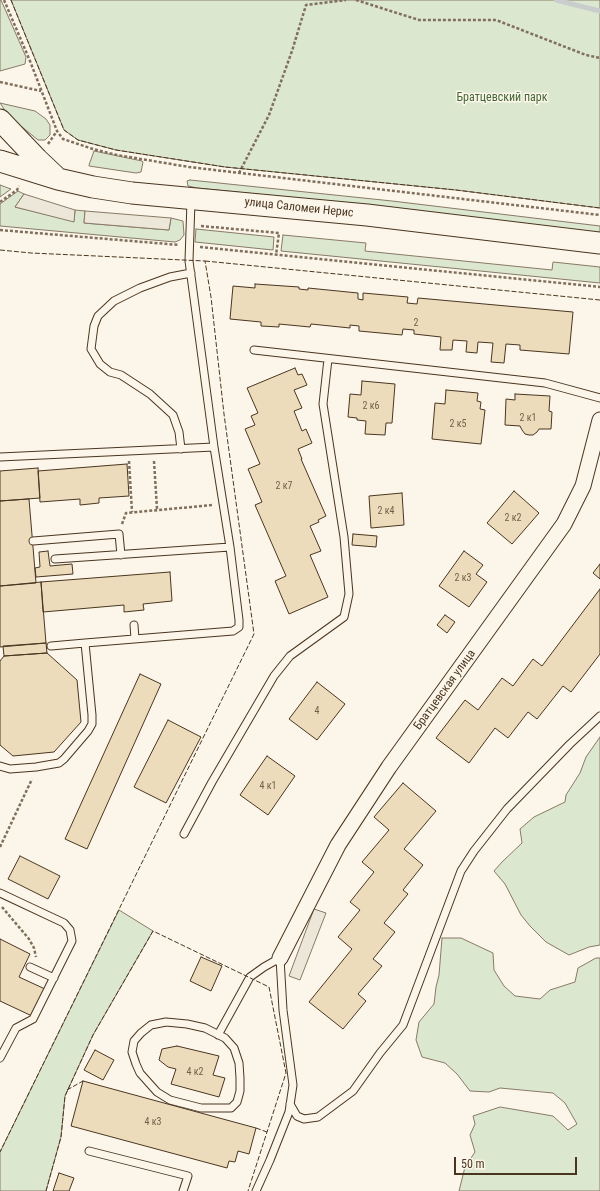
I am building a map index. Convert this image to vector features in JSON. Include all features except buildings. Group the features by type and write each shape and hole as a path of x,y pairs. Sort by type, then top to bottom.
{"main road":[{"path":"0,120 58,179"},
{"name":"улица Саломеи Нерис","path":"0,161 58,179 93,187 132,193 367,215 600,243"}],"street":[{"name":"Братцевская улица","path":"280,958 342,839 389,767 564,524 583,486 600,420"}],"lane":[{"path":"51,646 233,631 239,627 240,620 214,447 189,261 191,199"},
{"path":"181,449 179,432 173,414 150,394 121,375 110,372 100,364 91,349 94,326 98,316 114,301 140,288 170,277 191,273"},
{"path":"254,350 545,382 600,398"},
{"path":"184,834 212,782 274,676 290,656 344,617 349,594 344,537 323,404 328,358"},
{"path":"0,457 214,447"},
{"path":"33,541 119,534 121,555"},
{"path":"55,559 230,547"},
{"path":"134,626 135,639"},
{"path":"0,766 10,769 59,763 88,732 92,724 92,715 85,643"},
{"path":"290,1104 297,1116 304,1119 318,1117 353,1091 380,1053 403,1025 461,871 474,851 507,809 570,744 600,716"},
{"path":"0,893 64,923 70,930 72,941 33,1019 16,1028 0,1058"},
{"path":"218,1035 250,977 280,958 283,1010 293,1085 289,1112 256,1191"},
{"path":"30,967 54,978"},
{"path":"166,1022 187,1024 205,1028 218,1035 225,1038 234,1048 239,1063 240,1091 237,1102 231,1108 201,1108 170,1100 157,1092 140,1073 132,1052 134,1041 141,1033 151,1025 166,1022"},
{"path":"89,1151 188,1176 183,1191"}],"path":[{"path":"4,0 57,131 63,139 117,155 190,167 600,215"},
{"path":"239,173 269,115 292,51 306,4 346,0"},
{"path":"356,0 419,20 496,20 586,55 600,58"},
{"path":"0,82 42,91"},
{"path":"200,226 279,234 276,255"},
{"path":"0,230 190,246 600,287"},
{"path":"153,450 157,510"},
{"path":"128,451 132,512"},
{"path":"119,534 126,513 223,505"},
{"path":"0,847 36,767"},
{"path":"0,906 30,940 34,948 40,971"}],"green space":[{"path":"0,0 26,57 25,64 0,71"},
{"name":"Братцевский парк","path":"11,0 600,0 600,208 456,190 225,167 116,150 78,140 64,130"},
{"path":"0,103 35,111 46,119 50,125 50,135 45,140 38,140 16,122 6,112"},
{"path":"94,151 142,161 141,172 136,173 89,166"},
{"path":"190,180 392,201 600,226 600,233 365,205 197,188 188,186 187,181"},
{"path":"0,185 11,189 0,197"},
{"path":"18,191 24,194 15,207 74,221 75,210 85,211 84,223 169,230 171,218 183,221 184,235 180,240 175,242 0,226 0,204"},
{"path":"196,229 274,237 273,250 195,242"},
{"path":"283,235 366,243 365,251 552,270 553,262 600,267 600,283 281,251"},
{"path":"600,737 600,945 589,947 569,955 546,942 530,926 521,915 505,884 494,871 522,843 520,829 534,817 565,802 566,795 580,773 586,757"},
{"path":"119,910 153,931 93,1035 65,1096 61,1137 46,1191 0,1191 0,1152"},
{"path":"442,938 461,938 493,953 494,970 504,986 515,996 540,999 550,990 575,982 578,968 596,958 600,958 600,1191 459,1191 465,1167 475,1152 470,1135 475,1124 473,1116 500,1107 553,1116 568,1130 577,1124 565,1103 553,1093 500,1088 489,1092 470,1091 457,1074 445,1063 422,1057 416,1040 419,1022 434,1004 439,975"}],"shaded area":[{"path":"24,194 75,210 74,222 15,207"},
{"path":"85,211 171,218 169,230 84,223"},
{"path":"314,909 326,913 300,980 289,976"}],"waterway":[{"path":"556,0 600,11"}],"fence":[{"path":"11,0 64,130 78,140 116,150 225,167 456,190 600,208"},
{"path":"0,250 31,253 205,261 211,297 224,414 254,634 0,1152"},
{"path":"205,261 600,300"},
{"path":"46,1191 61,1137 65,1096 93,1035 153,931 269,987 286,1073 248,1191"},
{"path":"67,1090 83,1081"},
{"path":"256,1128 267,1132"}]}
